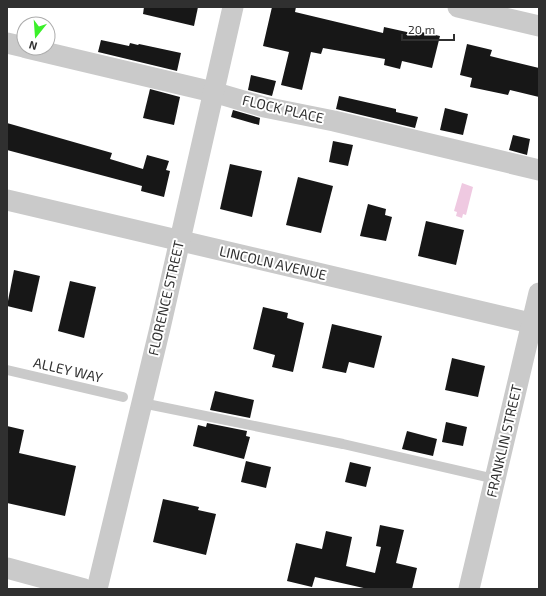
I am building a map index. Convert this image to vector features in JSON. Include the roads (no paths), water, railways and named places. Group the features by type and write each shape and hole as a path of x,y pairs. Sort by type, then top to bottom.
{"street":[{"name":"FLORENCE STREET","path":"97,589 132,400 179,241 233,7"},
{"path":"458,7 539,26"},
{"name":"FLOCK PLACE","path":"56,55 213,92 264,107 334,121 539,170"},
{"name":"LINCOLN AVENUE","path":"7,200 535,324"},
{"name":"FRANKLIN STREET","path":"469,589 495,479 535,324 539,293"},
{"path":"7,568 84,589"}],"lane":[{"name":"ALLEY WAY","path":"7,370 132,400 343,444 495,479"}]}
